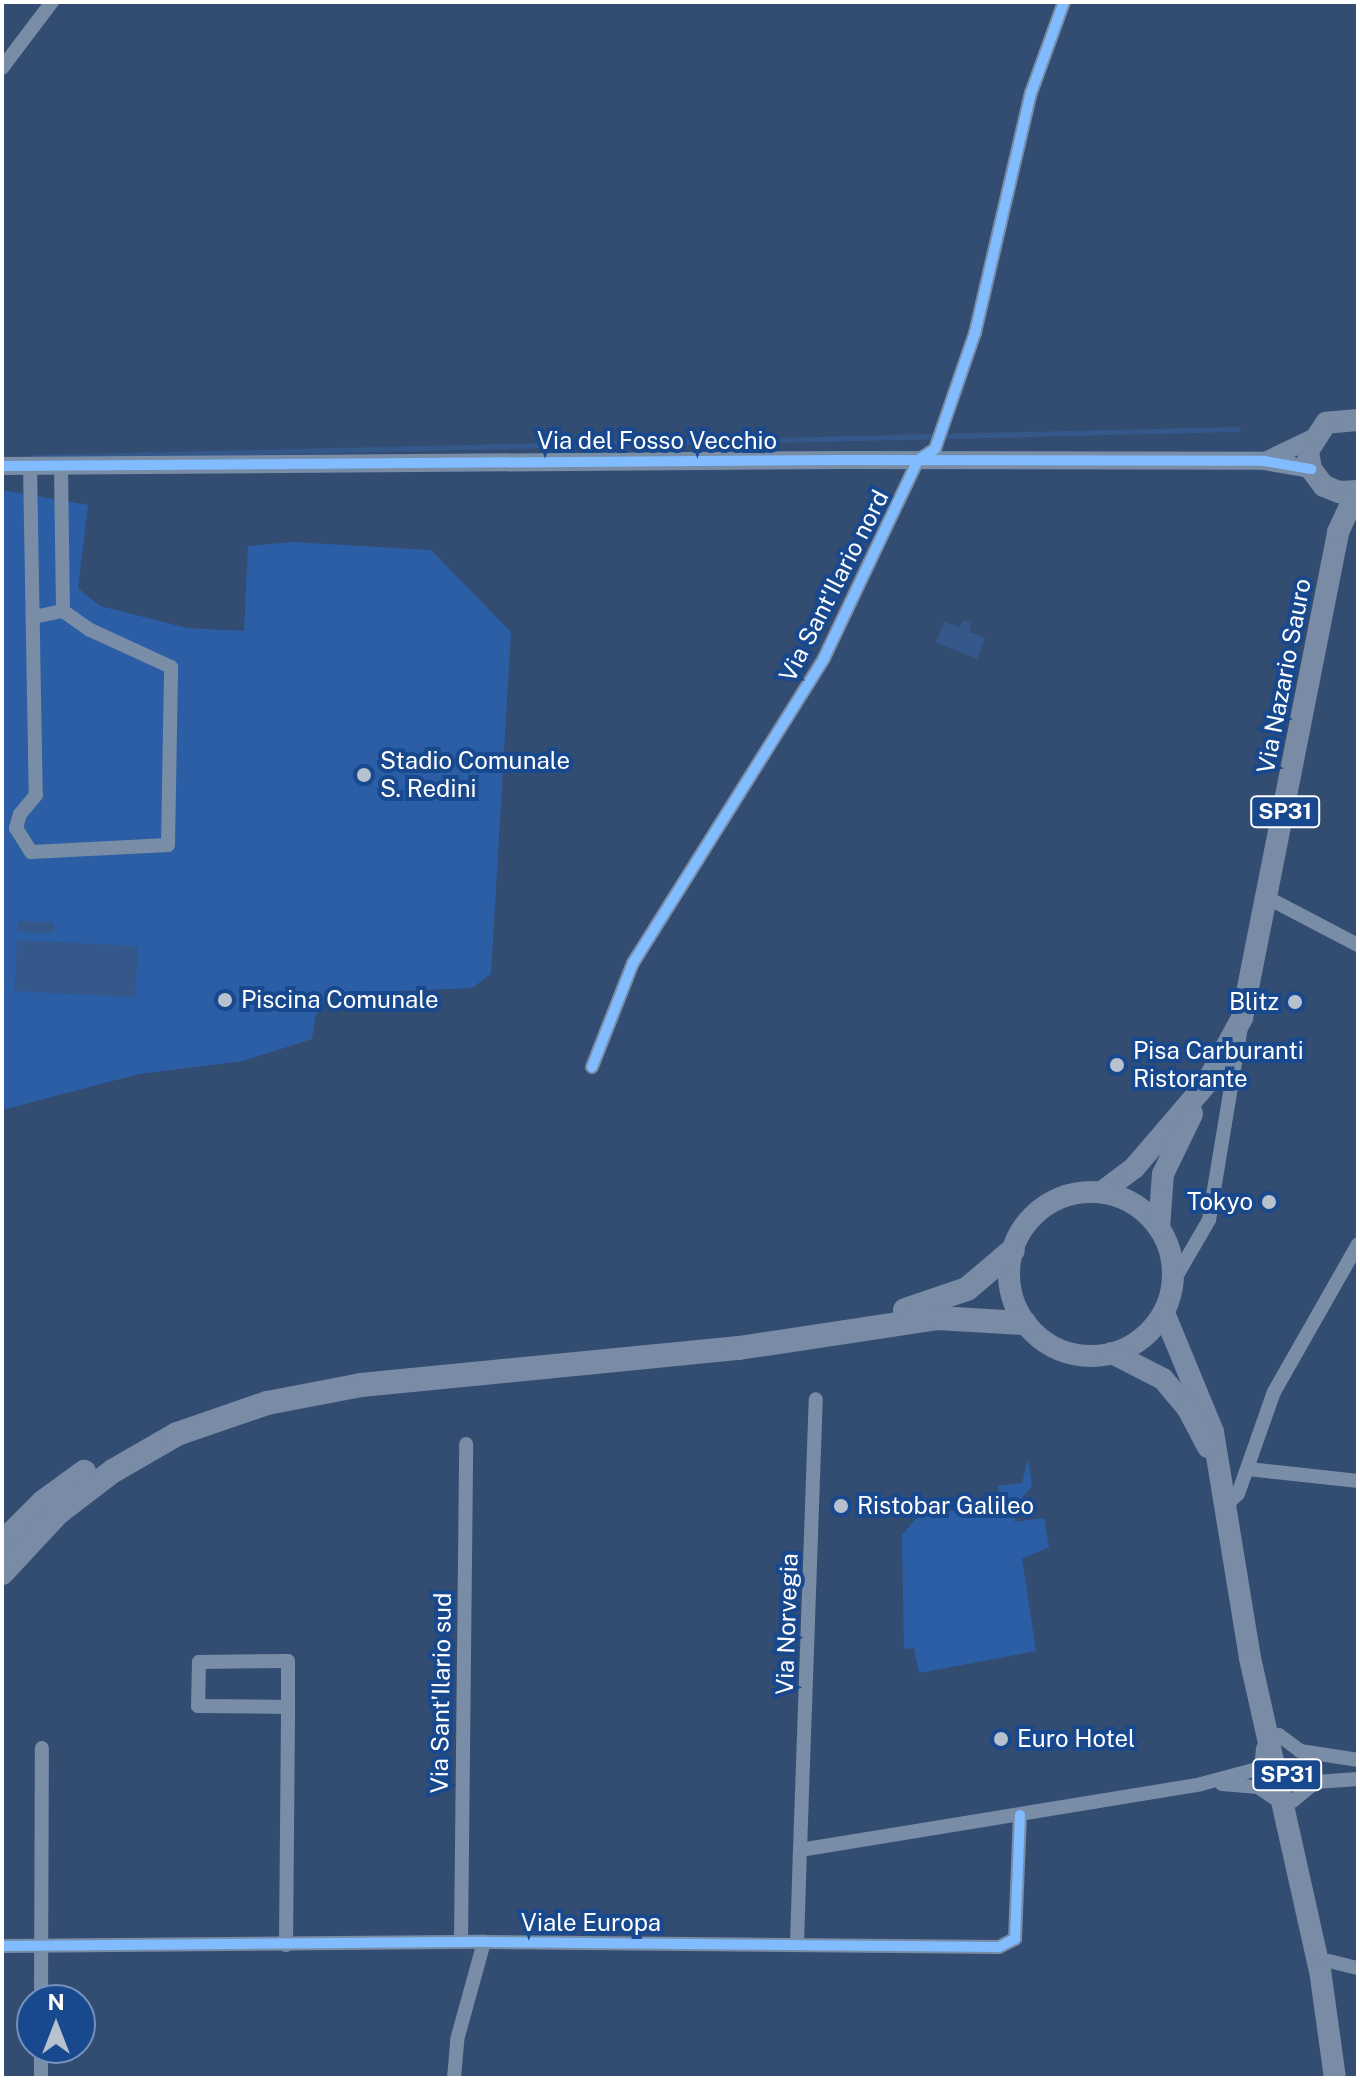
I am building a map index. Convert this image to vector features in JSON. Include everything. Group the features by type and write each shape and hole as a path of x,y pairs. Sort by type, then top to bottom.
{"highway":[{"path":"2,1546 25,1518 75,1478 139,1440 198,1414 272,1391 367,1375 872,1318 967,1289 1013,1250"},
{"path":"2,1573 58,1513 113,1471 177,1434 267,1403 361,1385 739,1348 937,1318 1025,1323"}],"main road":[{"path":"1330,490 1311,469 1311,439 1326,423 1352,419 1358,398"},
{"name":"Via Nazario Sauro","path":"1112,1353 1137,1342 1164,1313 1173,1282 1171,1257 1159,1228 1163,1174 1242,1018 1338,532 1358,491 1330,490 1338,532"},
{"name":"Via Nazario Sauro","path":"1013,1250 1042,1209 1064,1197 1102,1192 1134,1168 1206,1084"},
{"path":"1102,1192 1134,1204 1159,1228"},
{"path":"1013,1250 1009,1287 1025,1323 1065,1351 1112,1353 1171,1387 1216,1463"},
{"name":"SP31","path":"1164,1313 1208,1414 1242,1590 1257,1688 1329,1961 1348,2078"},
{"name":"SP31","path":"1242,1590 1279,1735 1288,1803 1320,1970 1335,2078"}],"street":[{"path":"2,68 52,2"},
{"path":"918,460 935,449 975,333 1031,93 1064,2"},
{"name":"Via del Fosso Vecchio","path":"1264,461 1311,439"},
{"name":"Via del Fosso Vecchio","path":"2,466 918,460 1264,461 1311,469"},
{"name":"Via Sant'Ilario nord","path":"592,1067 633,963 824,658 918,460"},
{"path":"61,465 63,611"},
{"path":"30,466 36,795 20,814 16,828 22,843 31,852 168,845 171,667 90,630 63,611 34,617"},
{"path":"1268,898 1358,945"},
{"name":"Via Nazario Sauro","path":"1173,1282 1209,1220 1240,1057 1242,1018"},
{"path":"1226,1505 1238,1494 1269,1402 1358,1244"},
{"name":"Via Norvegia","path":"800,1850 816,1399"},
{"name":"Via Sant'Ilario sud","path":"461,1942 466,1444"},
{"path":"1248,1469 1358,1481"},
{"path":"286,1945 288,1707 288,1661 199,1662 198,1706 288,1707"},
{"path":"797,1944 800,1850 1201,1784 1263,1765 1257,1688"},
{"path":"1279,1735 1300,1751 1358,1760"},
{"path":"41,1984 42,1748"},
{"path":"1201,1784 1258,1787 1288,1803 1316,1782 1358,1779"},
{"name":"Viale Europa","path":"2,1946 484,1942 999,1947 1015,1939 1020,1815"},
{"path":"454,2078 457,2040 484,1942"},
{"path":"1329,1961 1358,1968"}],"shaded area":[{"path":"2,490 88,505 78,588 100,606 187,628 244,631 248,546 293,542 431,550 511,632 491,974 472,988 330,994 316,1015 312,1039 243,1061 139,1074 2,1110"},
{"path":"963,621 971,623 969,632 985,637 978,659 936,643 944,622 960,627"},
{"path":"18,921 54,922 54,933 18,932"},
{"path":"17,940 138,946 135,997 14,991"},
{"path":"1028,1458 1032,1486 1013,1509 1015,1522 1044,1518 1049,1547 1022,1559 1036,1651 919,1673 914,1648 904,1649 902,1535 920,1514 1000,1506 998,1486 1022,1483"}],"waterway":[{"path":"35,457 1238,429"}],"cycle path":[{"path":"592,1067 633,963 824,658 918,460 935,449 975,333 1031,93 1064,2"},
{"path":"2,466 845,460 1264,461 1311,469"},
{"path":"2,1946 484,1942 999,1947 1015,1939 1020,1815"}],"place":[{"name":"Stadio Comunale S. Redini","path":"364,775"},
{"name":"Piscina Comunale","path":"225,1000"},
{"name":"Blitz","path":"1295,1002"},
{"name":"Pisa Carburanti Ristorante","path":"1117,1065"},
{"name":"Tokyo","path":"1269,1202"},
{"name":"Ristobar Galileo","path":"841,1506"},
{"name":"Euro Hotel","path":"1001,1739"}]}
